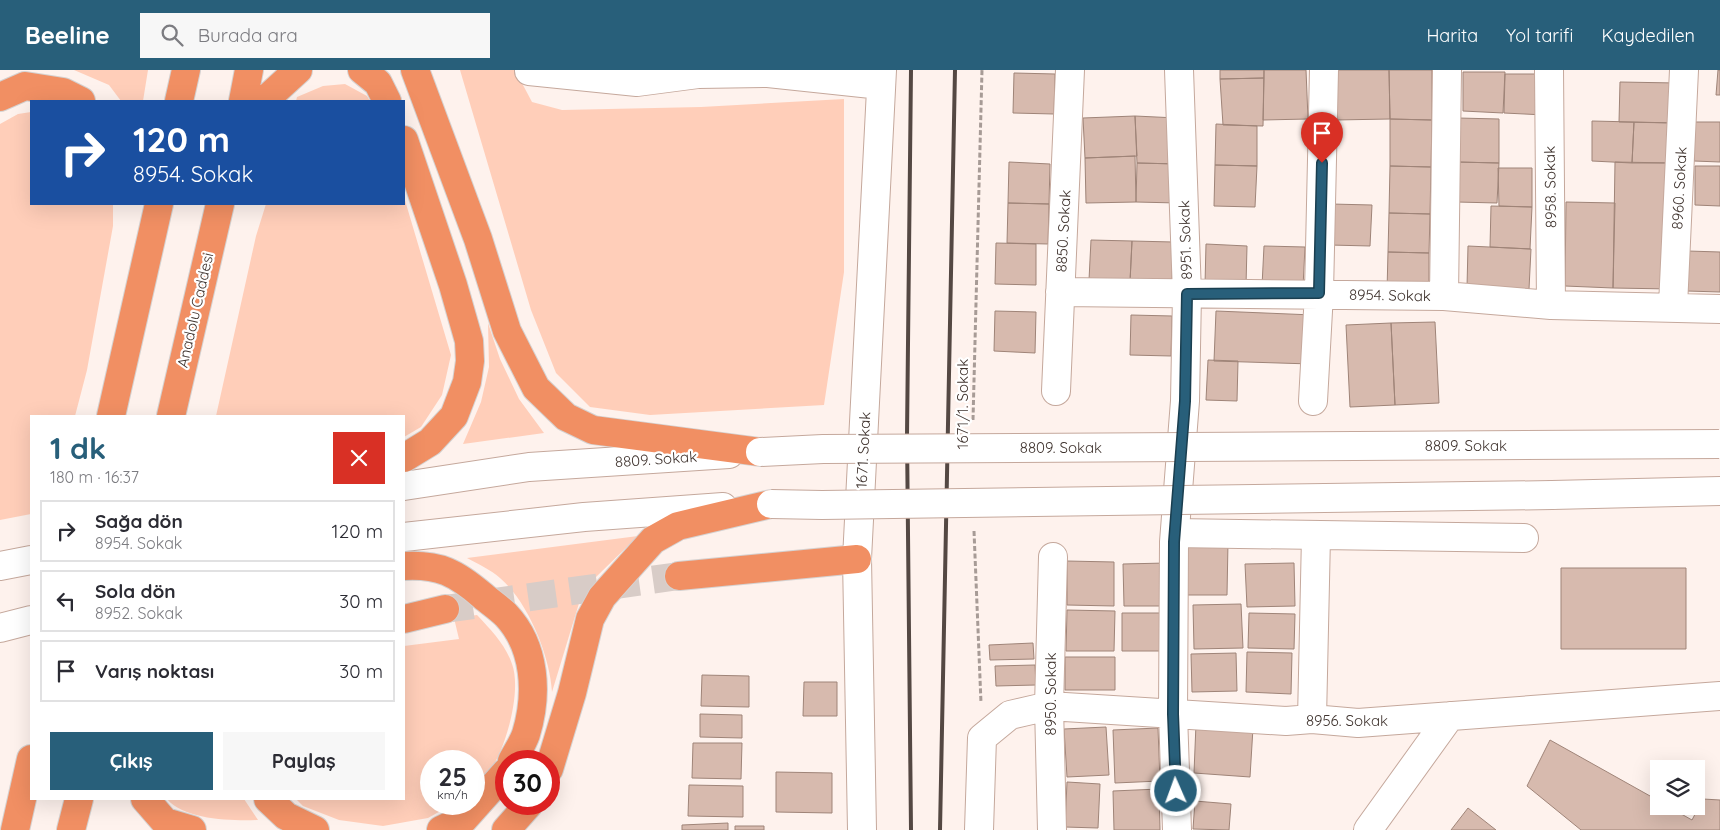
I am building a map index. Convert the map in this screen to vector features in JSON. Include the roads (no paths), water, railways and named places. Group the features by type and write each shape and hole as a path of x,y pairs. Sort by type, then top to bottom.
{"highway":[{"path":"180,100 186,70"},
{"path":"243,100 249,70"},
{"path":"265,100 298,70"},
{"path":"362,70 378,83 386,100"},
{"path":"415,70 478,239 508,331 536,388 566,417 593,430 760,452"},
{"path":"0,97 25,86 63,92 79,100"},
{"path":"405,143 453,285 469,341 470,361 466,382 454,416 430,442 405,457"},
{"name":"Anadolu Caddesi","path":"171,415 220,205"},
{"path":"111,415 156,208"},
{"path":"555,750 572,693 590,619 602,597 653,540 678,526 771,504"},
{"path":"679,576 857,559"},
{"path":"405,566 427,565 460,577 507,616 527,648 534,676 532,701 526,735 518,750"},
{"path":"405,619 445,609"},
{"path":"15,830 30,763"},
{"path":"441,830 464,819 495,784"},
{"path":"71,830 79,800"},
{"path":"146,800 165,822 192,830"},
{"path":"269,800 286,816 315,830"},
{"path":"506,830 519,815"}],"street":[{"name":"8850. Sokak","path":"1056,391 1070,70"},
{"name":"8951. Sokak","path":"1177,830 1173,714 1175,533 1185,401 1187,294 1179,70"},
{"path":"1313,401 1319,293 1324,70"},
{"path":"1444,296 1447,70"},
{"name":"8958. Sokak","path":"1549,70 1551,305"},
{"name":"8960. Sokak","path":"1673,306 1684,70"},
{"path":"529,71 637,82 697,72 768,71 881,77"},
{"name":"1671. Sokak","path":"862,830 857,559 881,77"},
{"name":"8954. Sokak","path":"1060,292 1187,294 1319,293 1444,296 1551,305 1673,306 1720,309"},
{"name":"8809. Sokak","path":"405,486 530,467 823,449 1720,444"},
{"path":"405,537 584,517 771,504 832,505 1720,491"},
{"path":"1175,533 1524,538"},
{"path":"1312,720 1316,536"},
{"name":"8950. Sokak","path":"1052,830 1049,706 1053,557"},
{"path":"0,566 30,560"},
{"path":"0,628 30,620"},
{"name":"8956. Sokak","path":"979,830 982,738 1010,716 1049,706 1286,721 1312,720 1358,723 1720,696"},
{"path":"1368,830 1450,716"}],"tunnel":[{"path":"445,609 679,576"}],"railway":[{"path":"911,70 907,435 911,830"},
{"path":"940,830 955,70"}]}
